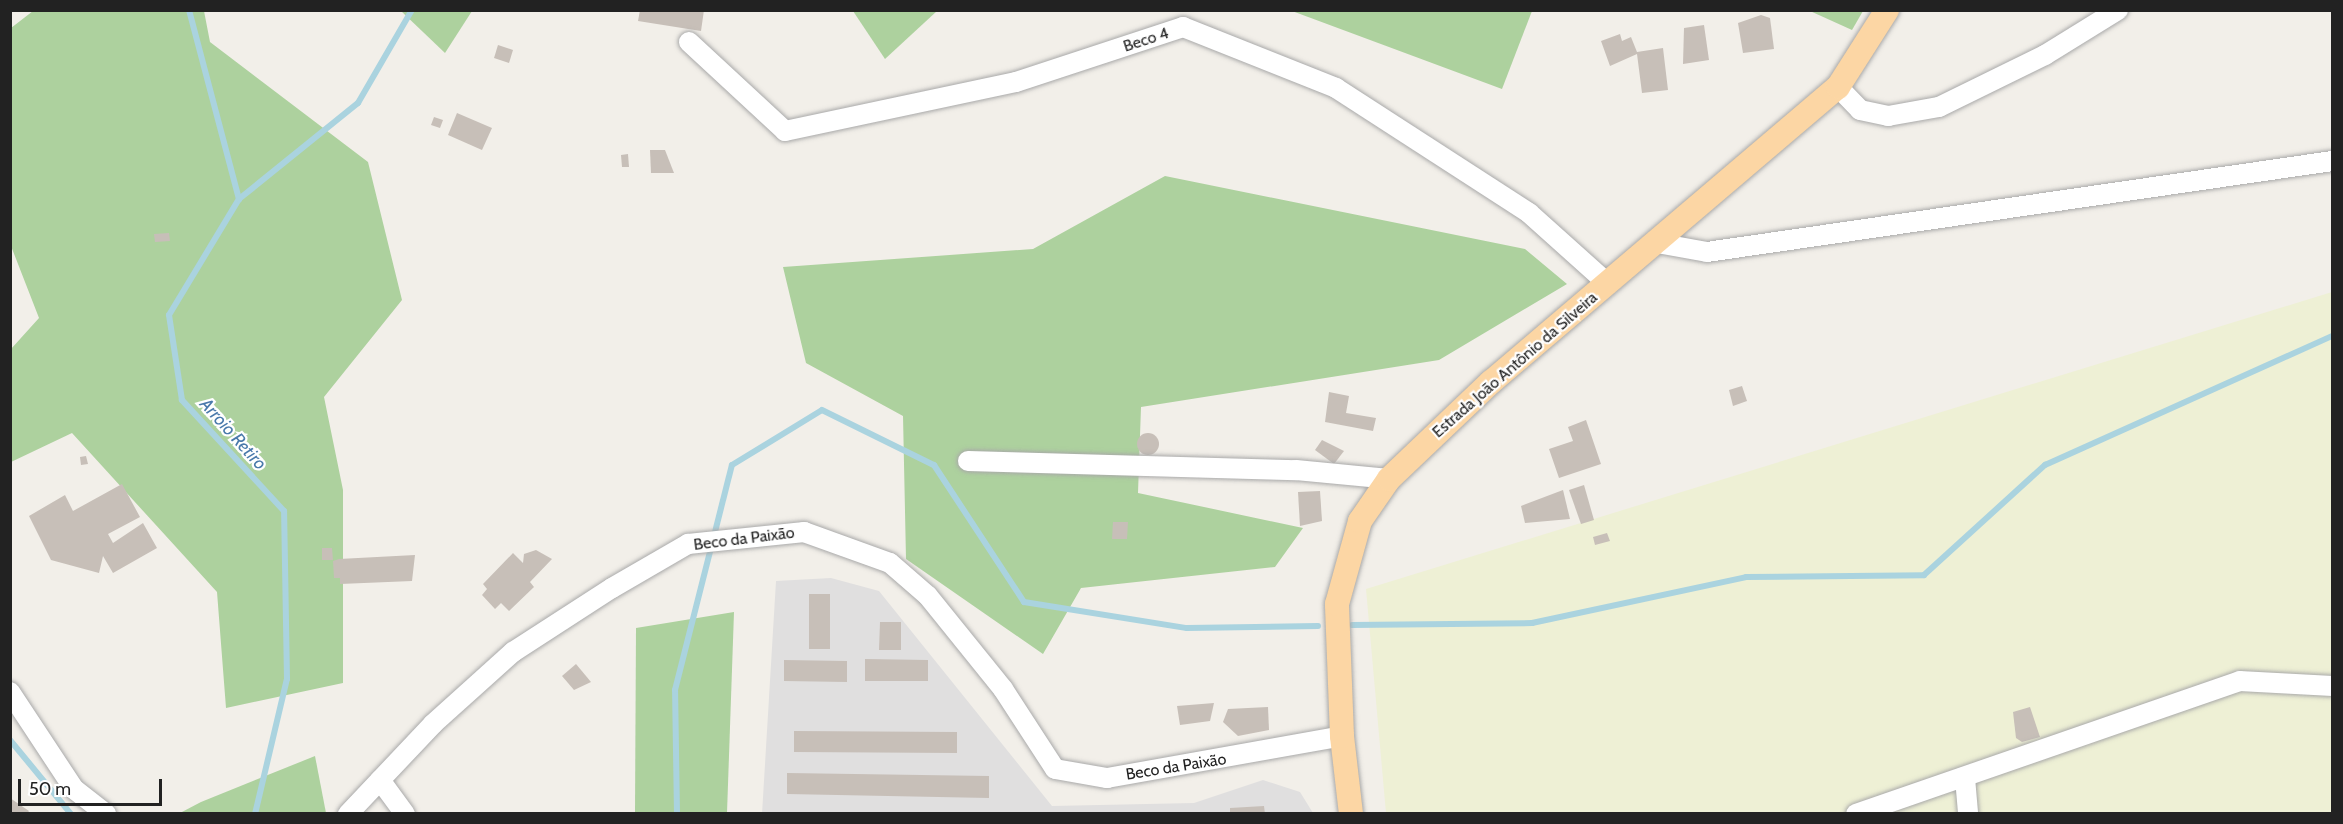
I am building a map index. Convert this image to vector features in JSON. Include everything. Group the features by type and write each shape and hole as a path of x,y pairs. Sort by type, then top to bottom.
{"main road":[{"name":"Estrada João Antônio da Silveira","path":"1351,813 1342,735 1337,604 1359,521 1389,478 1491,382 1838,87 1887,10"}],"street":[{"path":"1838,87 1860,110 1888,116 1939,107 2045,55 2118,10"},
{"name":"Beco 4","path":"689,42 785,131 1016,82 1183,27 1336,88 1529,213 1608,284"},
{"path":"1657,243 1707,252 2332,161"},
{"path":"968,461 1296,470 1389,478"},
{"name":"Beco da Paixão","path":"348,813 513,651 612,588 688,544 804,532 890,563 928,596 1003,689 1055,769 1107,778 1342,735"},
{"path":"1856,813 1965,778 2240,681 2332,686"},
{"path":"10,692 74,789 106,813"},
{"path":"1965,778 1968,813"},
{"path":"380,780 405,813"}],"shaded area":[{"path":"831,578 879,591 1052,806 1194,803 1263,780 1300,792 1313,813 762,814 776,581"}],"green space":[{"path":"1810,10 1863,11 1852,30"},
{"path":"33,11 204,11 210,42 368,162 402,300 324,397 343,490 343,683 226,708 217,592 72,433 11,462 11,349 39,318 11,246 11,28"},
{"path":"401,11 472,11 445,53"},
{"path":"853,11 937,11 885,59"},
{"path":"1292,11 1532,11 1502,89"},
{"path":"1165,176 1525,249 1567,284 1439,360 1141,407 1138,493 1303,528 1275,567 1081,588 1043,654 906,559 903,416 806,363 783,267 1033,249"},
{"path":"2332,292 2332,813 1386,813 1366,589"},
{"path":"734,612 727,813 635,813 636,628"},
{"path":"315,756 326,813 180,813 201,802"}],"building":[{"path":"640,10 704,10 701,31 638,21"},
{"path":"1761,15 1770,18 1774,49 1743,53 1738,23"},
{"path":"1704,25 1709,60 1683,64 1684,28"},
{"path":"1620,34 1622,41 1631,37 1637,52 1663,48 1668,90 1642,93 1637,54 1610,66 1601,41"},
{"path":"498,45 513,50 509,63 494,58"},
{"path":"457,113 492,128 482,150 448,135"},
{"path":"434,117 443,120 440,128 431,125"},
{"path":"650,150 665,150 674,173 651,173"},
{"path":"628,154 629,167 622,167 621,155"},
{"path":"169,233 170,241 155,242 154,234"},
{"path":"1742,386 1747,401 1733,406 1729,390"},
{"path":"1329,392 1349,396 1346,413 1376,418 1373,431 1325,422"},
{"path":"1586,420 1601,464 1559,478 1549,449 1573,441 1568,427"},
{"path":"1148,433 1156,436 1159,444 1156,452 1148,455 1140,452 1137,444 1140,436"},
{"path":"1322,440 1344,451 1334,464 1315,450"},
{"path":"86,456 88,464 81,465 80,457"},
{"path":"122,484 140,517 108,534 113,543 143,523 157,548 113,573 103,556 99,573 51,560 29,516 65,495 73,511"},
{"path":"1584,485 1594,520 1581,524 1569,490"},
{"path":"1563,490 1570,519 1525,523 1521,506"},
{"path":"1320,491 1322,521 1300,526 1298,492"},
{"path":"1113,522 1128,522 1127,539 1112,539"},
{"path":"1607,533 1610,541 1595,545 1593,537"},
{"path":"322,548 332,548 333,560 322,560"},
{"path":"536,550 552,559 530,582 534,587 509,611 501,603 495,609 482,595 487,589 483,584 513,553 523,563 524,554"},
{"path":"415,555 412,581 340,584 340,578 334,578 333,561 339,559"},
{"path":"809,594 830,594 830,649 809,649"},
{"path":"880,622 901,622 901,650 879,650"},
{"path":"865,659 928,660 928,681 865,681"},
{"path":"784,660 847,661 847,682 784,681"},
{"path":"576,664 591,682 574,690 562,676"},
{"path":"1214,703 1210,721 1180,725 1177,706"},
{"path":"1268,707 1269,730 1238,736 1223,722 1228,709"},
{"path":"2030,707 2040,737 2022,742 2016,738 2013,712"},
{"path":"794,731 957,732 957,753 794,752"},
{"path":"787,773 989,776 989,798 787,794"},
{"path":"10,798 29,811 27,814 10,814"},
{"path":"1264,806 1265,814 1230,814 1230,808"}],"waterway":[{"path":"189,10 239,199"},
{"name":"Arroio Retiro","path":"255,814 287,679 284,511 182,400 169,315 239,199 358,103 412,10"},
{"path":"1352,625 1532,623 1746,577 1924,575 2045,465 2332,336"},
{"path":"677,814 675,690 732,465 822,410 934,465 1024,602 1187,628 1318,626"},
{"path":"10,740 71,814"}]}
